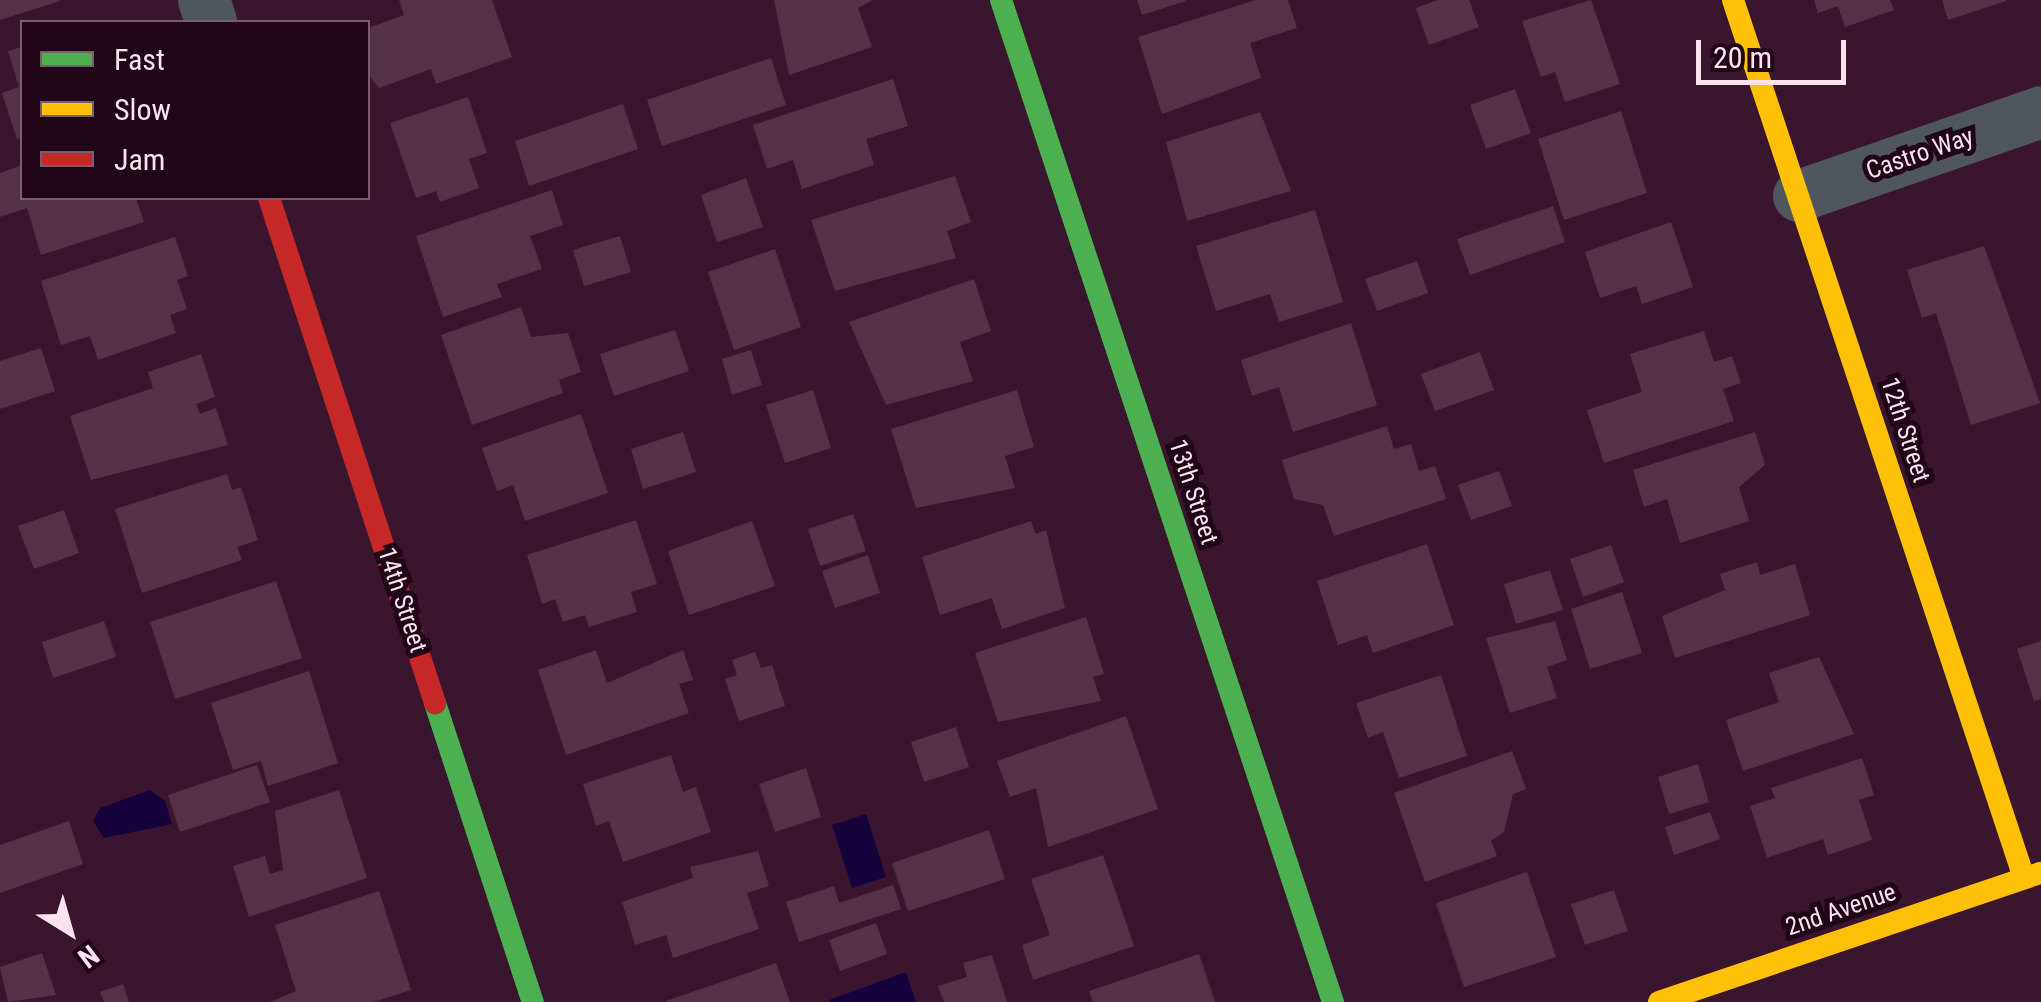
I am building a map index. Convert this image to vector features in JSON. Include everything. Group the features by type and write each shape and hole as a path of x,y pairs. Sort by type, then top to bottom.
{"street":[{"name":"13th Street","path":"1001,0 1334,1002"},
{"name":"12th Street","path":"1733,0 2032,875"},
{"name":"Castro Way","path":"1799,196 2041,112"},
{"name":"14th Street","path":"270,200 534,1002"},
{"name":"2nd Avenue","path":"1659,1002 2032,875"}],"shaded area":[{"path":"150,790 165,801 172,824 104,838 93,821 100,808"},
{"path":"866,814 886,877 852,888 832,825"},
{"path":"906,972 916,1002 829,1000"}],"building":[{"path":"0,0 60,0 60,1 0,20"},
{"path":"399,0 492,0 512,57 436,84 431,69 379,88 370,77 370,27 404,15"},
{"path":"774,0 873,0 858,8 872,47 789,75"},
{"path":"1137,0 1185,0 1186,1 1142,15"},
{"path":"1256,0 1288,0 1297,28 1250,43 1261,78 1162,114 1138,37"},
{"path":"1438,0 1469,0 1479,27 1429,45 1416,8"},
{"path":"1591,0 1620,84 1565,102 1555,72 1541,77 1522,21"},
{"path":"1814,0 1890,0 1894,10 1845,27 1838,6 1818,13"},
{"path":"1942,0 2006,0 2006,1 1948,20"},
{"path":"20,48 20,138 17,139 2,93 19,87 8,51"},
{"path":"771,58 786,105 662,146 647,100"},
{"path":"893,79 908,126 866,139 874,165 802,189 793,160 767,169 753,125"},
{"path":"1515,89 1531,133 1486,149 1470,105"},
{"path":"468,97 487,153 469,159 479,188 440,202 436,191 416,198 390,123"},
{"path":"623,104 638,149 529,186 515,141"},
{"path":"1621,111 1647,193 1564,220 1538,139"},
{"path":"1260,112 1291,191 1187,221 1166,142"},
{"path":"20,166 20,200 137,200 144,222 41,255 27,208 0,217 0,173"},
{"path":"955,176 971,222 947,231 956,258 835,291 811,220"},
{"path":"746,178 763,227 717,242 701,195"},
{"path":"552,190 563,225 530,236 542,269 497,284 502,297 443,317 416,236"},
{"path":"1553,206 1565,242 1470,275 1457,239"},
{"path":"1315,210 1343,302 1279,322 1270,294 1216,311 1196,246"},
{"path":"1671,222 1693,287 1642,304 1636,286 1600,298 1585,252"},
{"path":"620,236 631,272 584,286 573,250"},
{"path":"175,237 188,276 177,280 187,309 170,315 176,333 98,360 90,336 61,345 41,281"},
{"path":"1984,246 2040,403 1971,425 1936,313 1922,318 1907,270"},
{"path":"775,249 801,327 734,350 708,272"},
{"path":"1417,261 1428,293 1377,311 1365,279"},
{"path":"974,279 991,331 960,342 973,381 886,405 849,322"},
{"path":"521,307 531,337 568,333 581,372 559,380 563,393 472,425 441,335"},
{"path":"1351,323 1377,405 1293,432 1279,387 1252,396 1241,360"},
{"path":"675,330 689,371 614,396 600,354"},
{"path":"1704,331 1714,362 1732,356 1741,383 1723,389 1734,421 1604,463 1587,410 1642,392 1630,354"},
{"path":"41,348 55,391 0,409 0,361"},
{"path":"751,350 762,385 732,395 722,359"},
{"path":"1480,352 1494,390 1435,411 1421,374"},
{"path":"201,354 215,397 196,404 200,414 216,408 228,445 91,480 70,416 153,388 148,372"},
{"path":"813,390 831,448 785,463 766,405"},
{"path":"1017,390 1034,447 1005,456 1015,488 916,508 891,429"},
{"path":"581,414 608,493 525,521 513,485 497,491 482,448"},
{"path":"1387,426 1394,449 1411,444 1419,471 1435,466 1446,499 1334,536 1323,505 1294,499 1282,460"},
{"path":"683,432 696,472 643,489 631,449"},
{"path":"1755,432 1765,465 1739,487 1749,521 1680,543 1667,499 1644,507 1633,470"},
{"path":"1499,471 1512,506 1471,520 1458,485"},
{"path":"227,474 232,490 241,487 258,540 237,547 242,560 142,593 115,509"},
{"path":"64,510 79,553 34,569 18,526"},
{"path":"853,514 866,551 820,566 808,529"},
{"path":"636,520 657,584 631,592 637,612 589,627 585,615 563,622 555,599 542,604 527,555"},
{"path":"752,521 775,586 689,615 668,551"},
{"path":"1031,521 1036,534 1046,530 1065,608 1002,629 992,598 940,615 922,557"},
{"path":"1427,544 1454,625 1373,653 1367,635 1338,645 1317,581"},
{"path":"1611,545 1624,582 1583,597 1570,559"},
{"path":"868,555 880,593 835,608 822,571"},
{"path":"1757,562 1760,575 1795,564 1810,615 1675,658 1662,616 1725,590 1720,574"},
{"path":"1550,570 1563,610 1516,624 1504,584"},
{"path":"276,581 302,658 175,699 150,622"},
{"path":"1622,592 1642,653 1590,669 1571,609"},
{"path":"1086,617 1104,674 1093,677 1101,701 998,722 975,653"},
{"path":"104,621 116,657 53,678 42,642"},
{"path":"1555,621 1567,660 1547,667 1557,698 1510,713 1486,638"},
{"path":"2041,641 2041,699 2034,701 2017,649"},
{"path":"596,650 607,683 683,650 693,680 679,684 689,713 566,755 538,670"},
{"path":"755,652 761,668 772,665 785,706 739,721 725,679 737,675 732,660"},
{"path":"1819,657 1854,734 1743,771 1726,720 1779,702 1769,673"},
{"path":"309,671 338,763 268,786 261,761 233,770 211,703"},
{"path":"1441,675 1467,756 1399,778 1383,732 1368,738 1356,703"},
{"path":"1126,716 1158,809 1048,847 1036,788 1010,797 997,761"},
{"path":"956,727 969,767 924,782 911,742"},
{"path":"1512,751 1526,789 1513,794 1504,832 1491,841 1497,856 1425,882 1394,793"},
{"path":"671,755 683,792 696,787 711,832 623,862 609,821 596,826 583,784"},
{"path":"1862,758 1874,795 1859,800 1872,840 1828,855 1823,839 1767,858 1750,806 1775,798 1771,788"},
{"path":"1698,764 1709,802 1669,814 1658,777"},
{"path":"257,765 270,802 180,832 168,795"},
{"path":"806,768 821,817 775,832 759,784"},
{"path":"339,790 367,878 249,917 233,866 265,856 270,874 283,870 275,811"},
{"path":"1710,812 1720,839 1674,855 1665,827"},
{"path":"69,821 83,864 0,893 0,845"},
{"path":"989,830 1005,879 908,911 892,863"},
{"path":"758,851 769,886 747,893 759,929 673,958 666,935 635,945 622,902 693,878 690,867"},
{"path":"1103,855 1134,946 1033,980 1022,945 1050,935 1031,879"},
{"path":"1527,872 1556,957 1464,987 1436,903"},
{"path":"893,885 901,909 799,942 786,902 834,886 839,903"},
{"path":"1614,890 1628,931 1585,945 1571,904"},
{"path":"379,891 411,990 374,1002 270,1002 296,991 275,925"},
{"path":"876,923 887,954 840,971 829,940"},
{"path":"42,953 56,995 8,1002 0,967"},
{"path":"1199,954 1215,1002 1093,1002 1089,991"},
{"path":"992,955 1007,1002 944,1002 938,986 967,977 963,963"},
{"path":"776,963 790,1002 666,1002 666,1001"},
{"path":"123,984 129,1002 104,1002 100,992"}],"traffic: fast":[{"path":"1001,0 1333,1002"},
{"path":"435,703 533,1002"}],"traffic: slow":[{"path":"1733,0 2024,878"},
{"path":"1659,1002 2041,873"}],"traffic: jam":[{"path":"270,200 435,703"}]}
